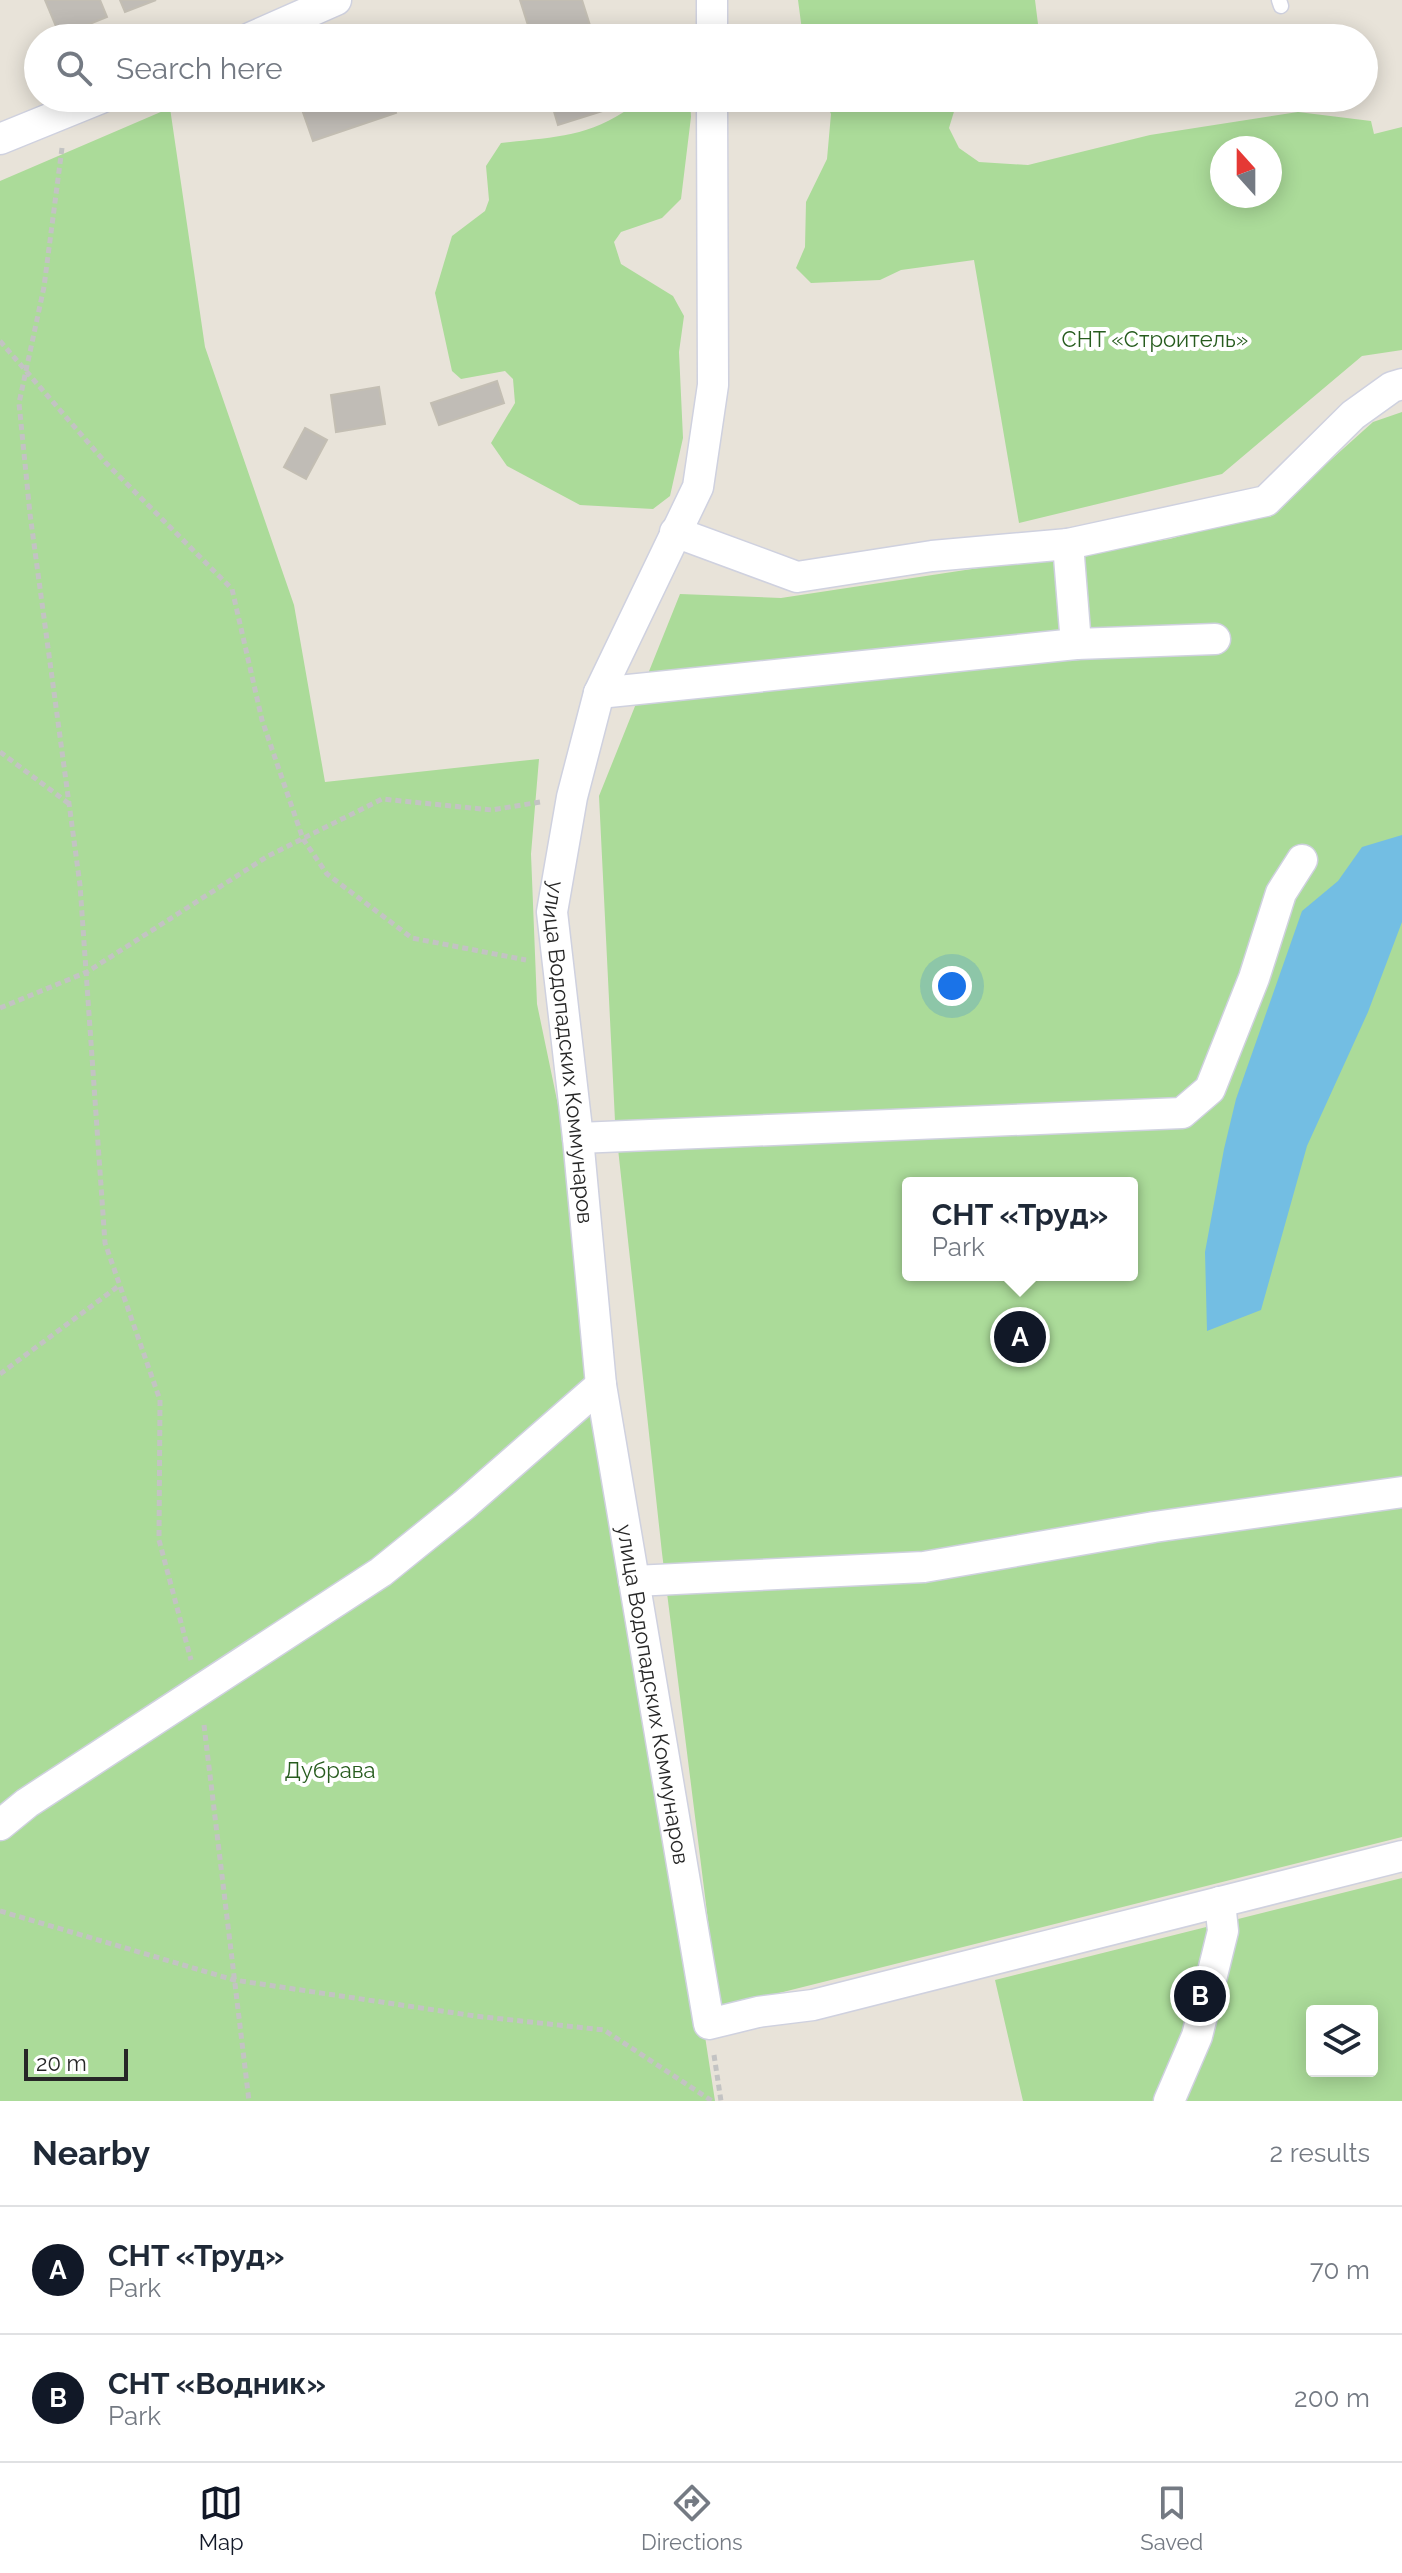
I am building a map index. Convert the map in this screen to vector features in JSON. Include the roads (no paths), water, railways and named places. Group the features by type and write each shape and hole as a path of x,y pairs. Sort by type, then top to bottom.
{"street":[{"path":"282,24 336,0"},
{"path":"712,0 712,24"},
{"path":"0,139 67,112"},
{"name":"улица Водопадских Коммунаров","path":"712,112 713,385 698,487 599,693 572,797 552,912 578,1138 601,1385 709,2024 758,2012 813,2005 1220,1902"},
{"path":"675,532 797,577 932,556 1068,544 1266,501 1353,415 1392,387 1402,384"},
{"path":"1068,544 1076,644"},
{"path":"599,693 1076,644 1215,639"},
{"path":"578,1138 1182,1113 1210,1089 1254,978 1281,893 1302,860"},
{"path":"0,1825 27,1803 381,1572 464,1505 601,1385"},
{"path":"634,1581 924,1567 1154,1527 1402,1492"},
{"path":"1169,2101 1197,2036 1223,1931 1220,1902 1402,1856"}],"water":[{"path":"1402,835 1402,922 1368,1012 1307,1146 1261,1310 1207,1331 1205,1252 1224,1149 1236,1099 1302,911 1338,881 1362,847"}],"place":[{"name":"СНТ «Труд»","path":"1020,1337"},
{"name":"СНТ «Водник»","path":"1200,1996"}],"park label":[{"name":"СНТ «Строитель»","path":"1155,339"},
{"name":"Дубрава","path":"330,1770"}]}
